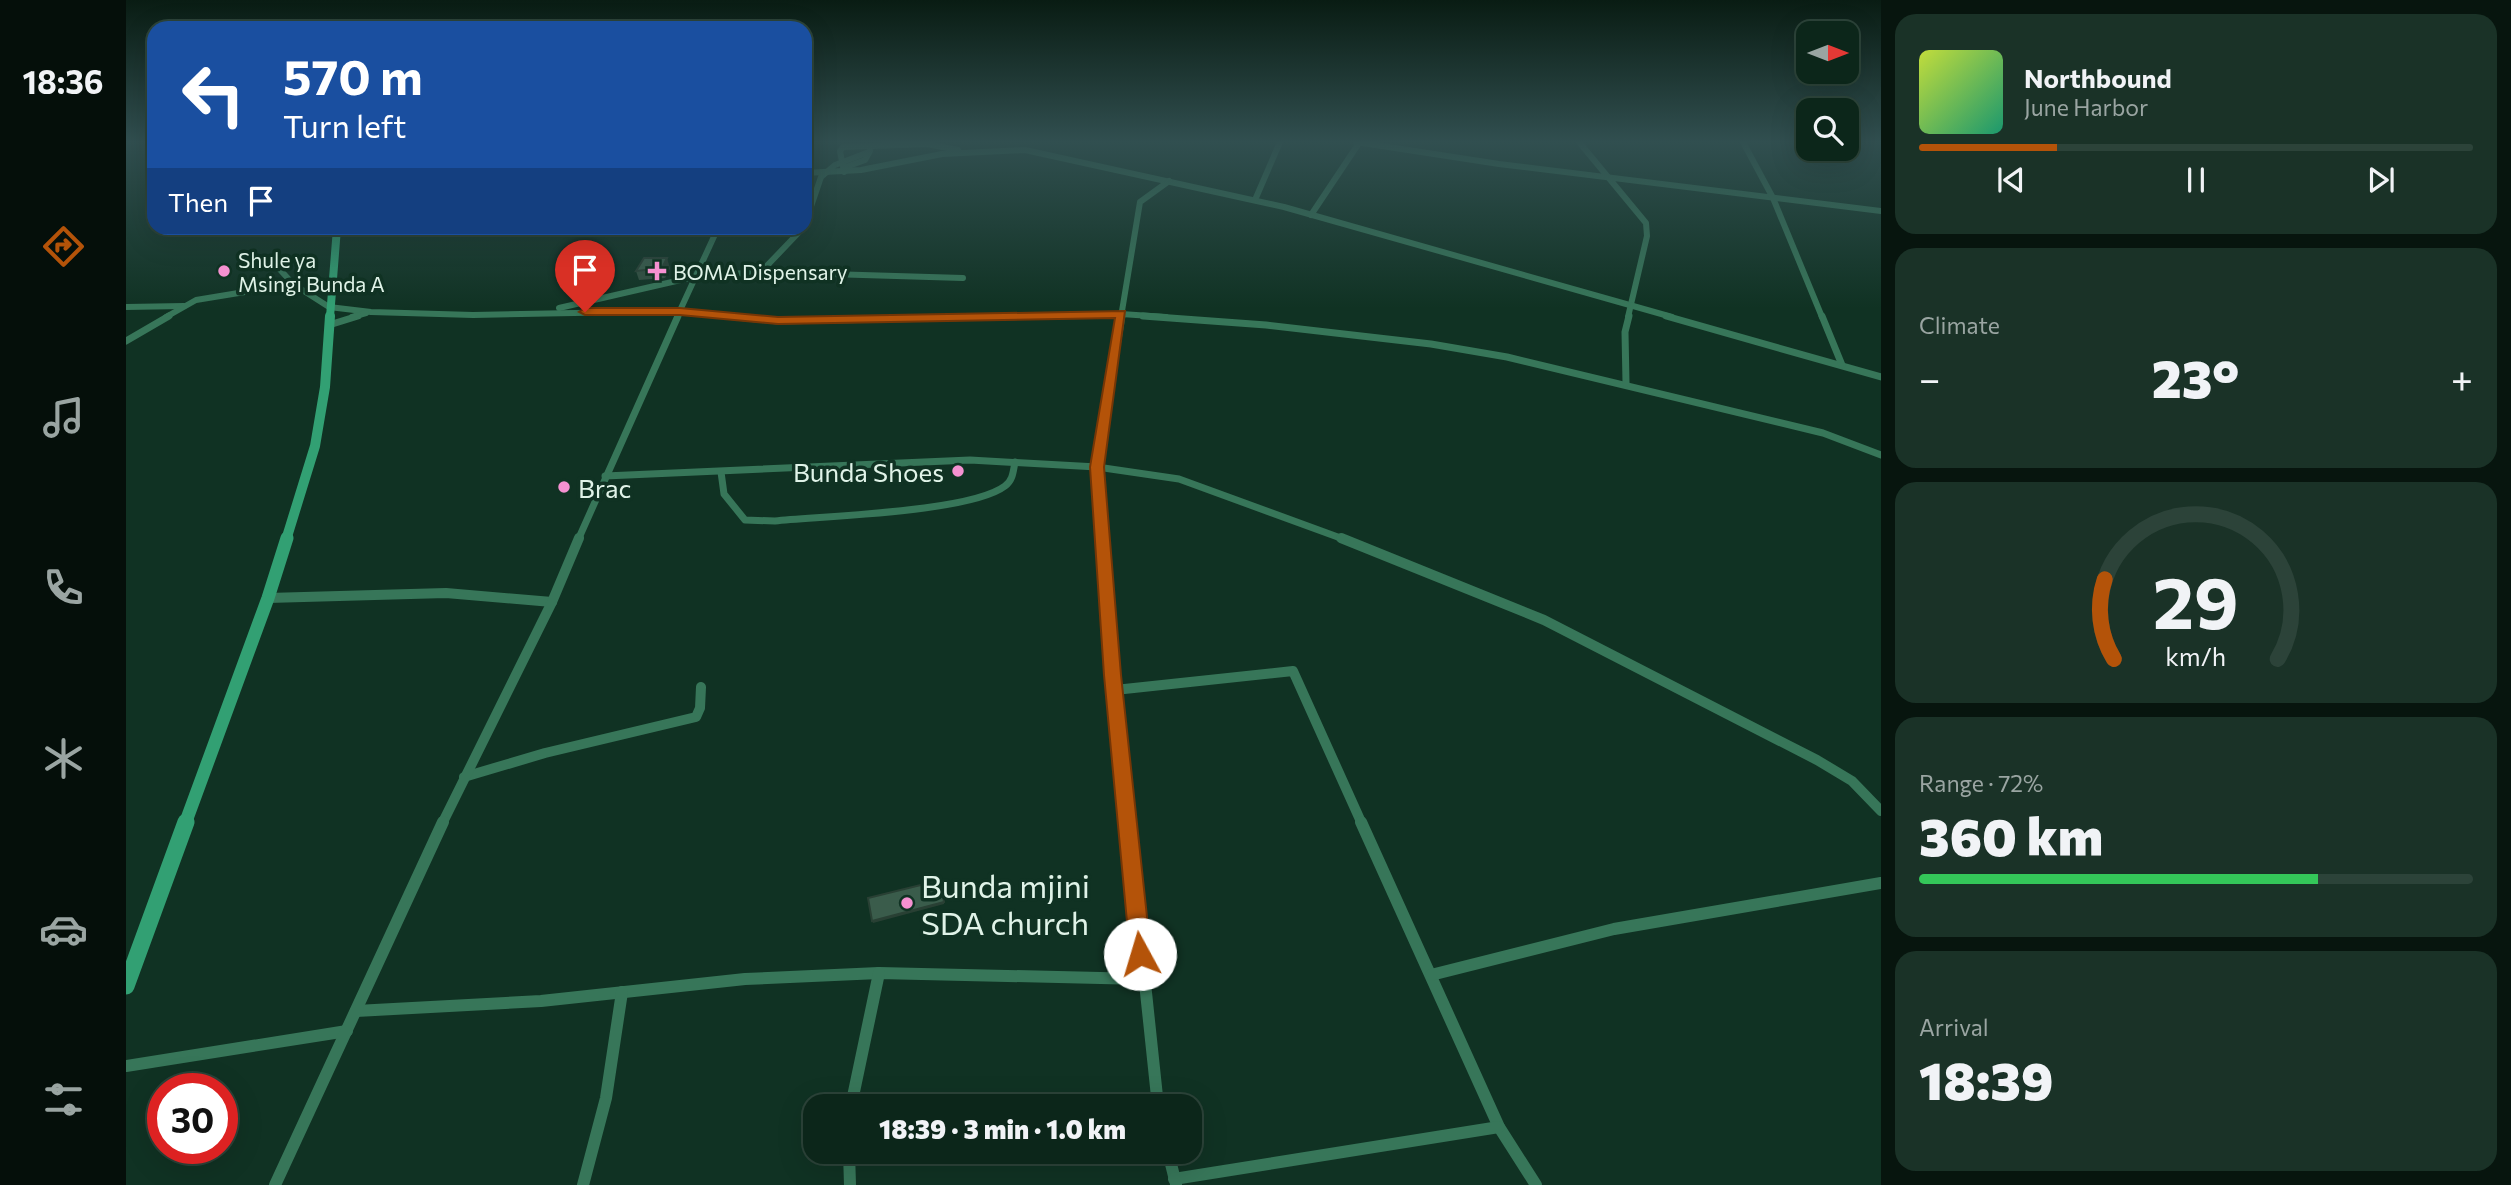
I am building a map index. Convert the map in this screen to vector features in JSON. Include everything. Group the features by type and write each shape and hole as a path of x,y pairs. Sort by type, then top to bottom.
{"main road":[{"path":"126,986 268,598 315,446 325,387 336,235"}],"street":[{"path":"1146,197 1140,202 1097,467 1115,690 1157,1094"},
{"path":"1243,197 1881,377"},
{"path":"1311,215 1323,197"},
{"path":"1625,197 1646,223 1647,236 1625,332 1626,383"},
{"path":"1767,197 1881,211"},
{"path":"1773,198 1842,365"},
{"path":"275,1185 464,777 552,602 605,477 715,235"},
{"path":"761,272 782,254 797,235"},
{"path":"274,263 293,284 330,307 371,312 473,315 680,311 778,321 1121,314 1266,325 1431,344 1626,383 1823,433 1881,455"},
{"path":"546,312 698,276 761,272 963,278"},
{"path":"126,341 186,306 211,296 293,284"},
{"path":"126,307 186,306"},
{"path":"329,325 371,312"},
{"path":"605,477 970,460 1097,467 1179,479 1357,544 1544,620 1817,760 1852,781 1881,811"},
{"path":"721,472 724,495 745,520 775,521 968,502 1004,487 1012,478 1015,462"},
{"path":"268,598 451,593 516,596 552,602"},
{"path":"1115,690 1293,671 1499,1127 1536,1185"},
{"path":"464,777 545,753 696,717 700,708 701,687"},
{"path":"1431,975 1566,939 1676,917 1820,898 1881,883"},
{"path":"356,1011 541,1001 745,979 879,973 1143,979"},
{"path":"854,1094 879,973"},
{"path":"583,1185 606,1098 622,992"},
{"path":"126,1066 347,1031"},
{"path":"1171,1164 1175,1182 1499,1127"},
{"path":"849,1164 850,1185"}],"building":[{"path":"644,258 667,258 662,268 636,271"},
{"name":"Bunda mjini SDA church","path":"941,880 944,902 872,921 868,898"}],"place":[{"name":"Shule ya Msingi Bunda A","path":"224,271"},
{"name":"BOMA Dispensary","path":"657,271"},
{"name":"Bunda Shoes","path":"958,471"},
{"name":"Brac","path":"564,487"},
{"name":"Bunda mjini SDA church","path":"907,903"}],"route":[{"path":"585,312 680,311 778,321 1121,314 1097,467 1112,675 1140,954"}]}
